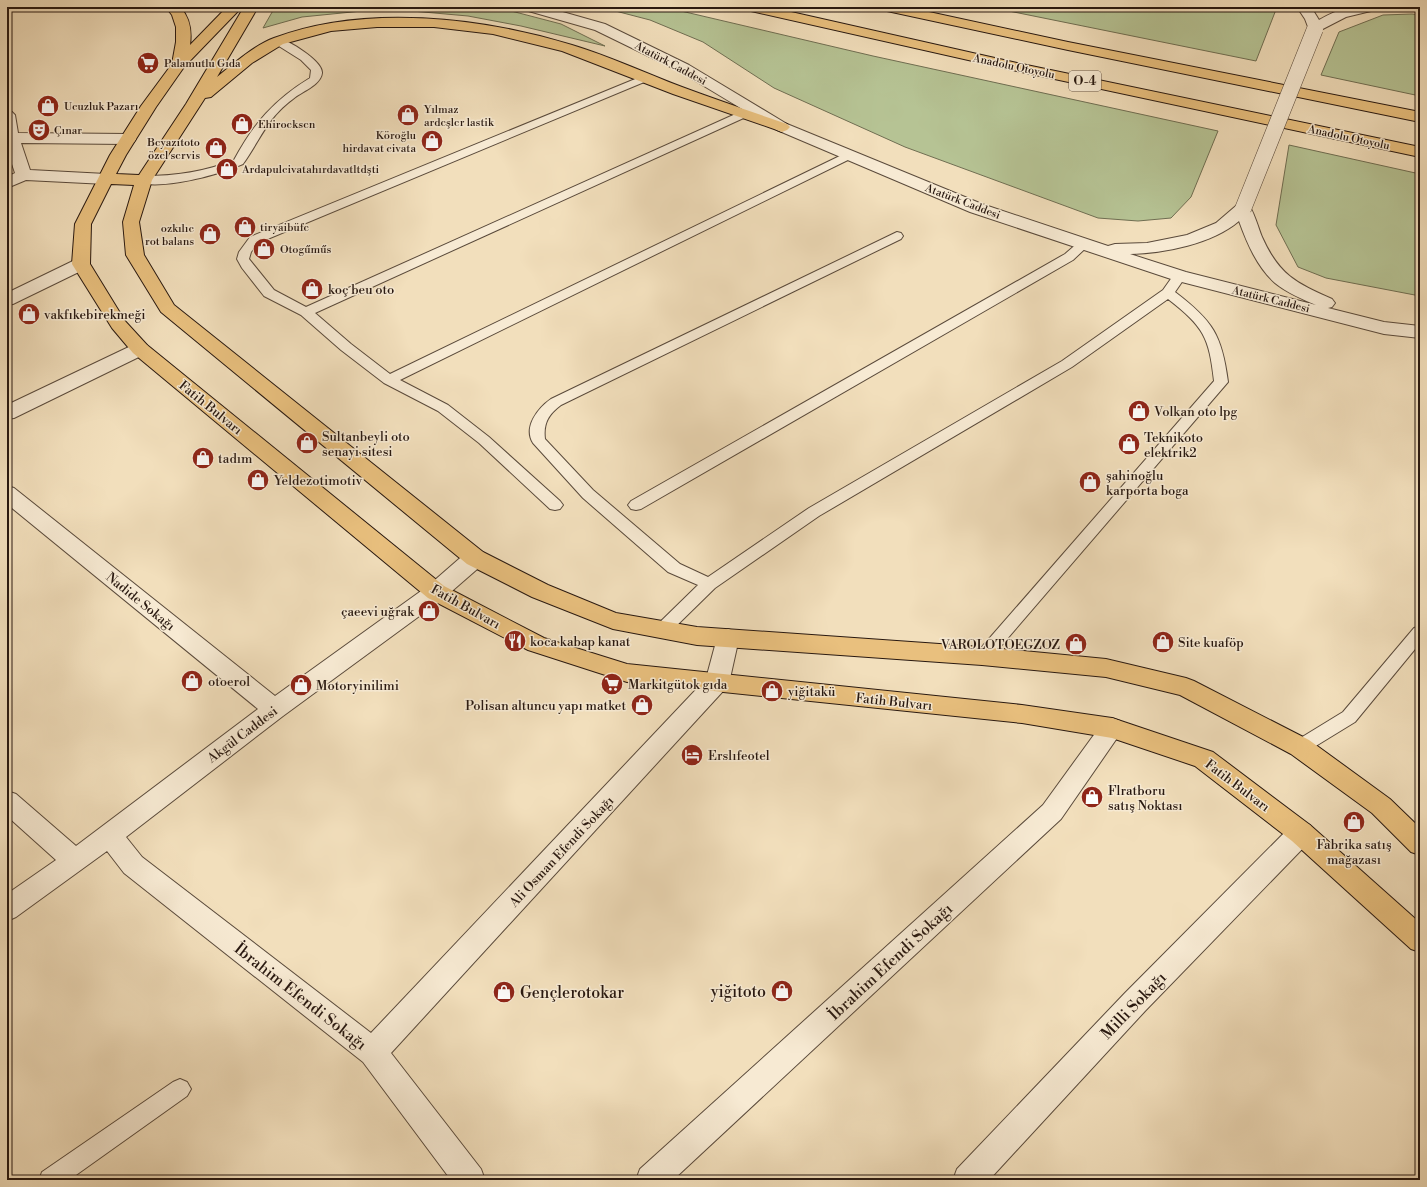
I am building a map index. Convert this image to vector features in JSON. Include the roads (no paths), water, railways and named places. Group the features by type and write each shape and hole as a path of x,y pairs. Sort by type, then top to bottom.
{"main road":[{"path":"173,7 180,14 185,35 179,64"},
{"path":"81,264 83,224 128,139 179,64 235,7"},
{"path":"251,7 194,104 144,180 131,222 135,255 167,308 475,558 540,591 613,621 662,630 697,636 982,656 1106,668 1186,687 1300,747 1381,806 1420,844"},
{"name":"Anadolu Otoyolu","path":"751,7 1017,67 1420,152"},
{"name":"O-4","path":"888,7 1068,46 1420,117"},
{"path":"194,104 247,60 278,41 330,27 378,23 434,23 493,30 567,48 645,78 782,127"},
{"path":"106,179 144,180"},
{"name":"Fatih Bulvarı","path":"81,264 118,324 140,349 436,592 536,644 627,673 1022,714 1112,728 1204,759 1301,833 1420,940"}],"street":[{"name":"Atatürk Caddesi","path":"530,7 600,27 684,68 782,127 976,208 1180,276 1384,328 1420,332"},
{"path":"1304,7 1312,19 1315,29"},
{"path":"1091,247 1146,248 1192,239 1222,227 1243,209 1315,29 1333,17 1356,9 1370,7"},
{"path":"7,114 9,138 24,175"},
{"path":"9,138 128,139"},
{"path":"7,183 24,175 106,179"},
{"path":"1243,209 1258,248 1278,276 1304,293 1384,328"},
{"path":"7,300 81,264"},
{"path":"7,413 140,349"},
{"name":"Nadide Sokağı","path":"7,493 275,709"},
{"name":"Akgül Caddesi","path":"7,909 75,861 275,709 436,592 475,558"},
{"name":"Ali Osman Efendi Sokağı","path":"372,1052 717,683 728,638"},
{"name":"İbrahim Efendi Sokağı","path":"651,1180 1052,812 1112,728"},
{"path":"7,802 75,861"},
{"name":"Milli Sokağı","path":"968,1180 1135,1002 1301,833"},
{"name":"İbrahim Efendi Sokağı","path":"110,834 132,865 372,1052 470,1180"}],"lane":[{"path":"144,180 165,180 186,177 239,162 261,122 283,100 314,80 316,76 317,71 313,64 278,41"},
{"path":"555,505 484,440 443,408 389,380 346,347 306,312 269,293 246,265 244,259 245,252 254,240 645,78"},
{"path":"306,312 744,114"},
{"path":"389,380 850,155"},
{"path":"708,584 674,568 588,494 538,440 537,426 540,417 556,402 897,236"},
{"path":"636,505 1069,257 1091,247"},
{"path":"662,630 708,584 814,512 1067,364 1168,293 1180,276"},
{"path":"982,656 1221,382 1219,363 1206,327 1190,310 1168,293"},
{"path":"1300,747 1349,717 1420,632"},
{"path":"50,1180 180,1090"}],"place":[{"name":"Palamutlu Gıda","path":"148,63"},
{"name":"Ucuzluk Pazarı","path":"48,106"},
{"name":"Yılmaz ardeşler lastik","path":"408,115"},
{"name":"Ehiroeksen","path":"242,124"},
{"name":"Çınar","path":"39,130"},
{"name":"Köroğlu hirdavat civata","path":"432,141"},
{"name":"Beyazıtoto özel servis","path":"216,148"},
{"name":"Ardapulcivatahırdavatltdşti","path":"227,169"},
{"name":"tiryaibüfe","path":"245,227"},
{"name":"ozkılıc rot balans","path":"210,234"},
{"name":"Otogűműs","path":"264,249"},
{"name":"koç beu oto","path":"312,289"},
{"name":"vakfıkebirekmeği","path":"29,314"},
{"name":"Volkan oto lpg","path":"1139,411"},
{"name":"Sultanbeyli oto senayi sitesi","path":"307,443"},
{"name":"Teknikoto elektrik2","path":"1129,444"},
{"name":"tadım","path":"203,458"},
{"name":"Yeldezotimotiv","path":"258,480"},
{"name":"şahinoğlu karporta boga","path":"1090,482"},
{"name":"çaeevi uğrak","path":"429,611"},
{"name":"koca kabap kanat","path":"515,641"},
{"name":"Site kuaföp","path":"1163,642"},
{"name":"VAROLOTOEGZOZ","path":"1076,644"},
{"name":"otoerol","path":"192,681"},
{"name":"Markitgütok gıda","path":"612,684"},
{"name":"Motoryinilimi","path":"301,685"},
{"name":"yiğitakü","path":"772,691"},
{"name":"Polisan altuncu yapı matket","path":"642,705"},
{"name":"Erslıfeotel","path":"692,755"},
{"name":"Flratboru satış Noktası","path":"1092,797"},
{"name":"Fabrika satış mağazası","path":"1354,822"},
{"name":"yiğitoto","path":"782,991"},
{"name":"Gençlerotokar","path":"504,992"}]}
